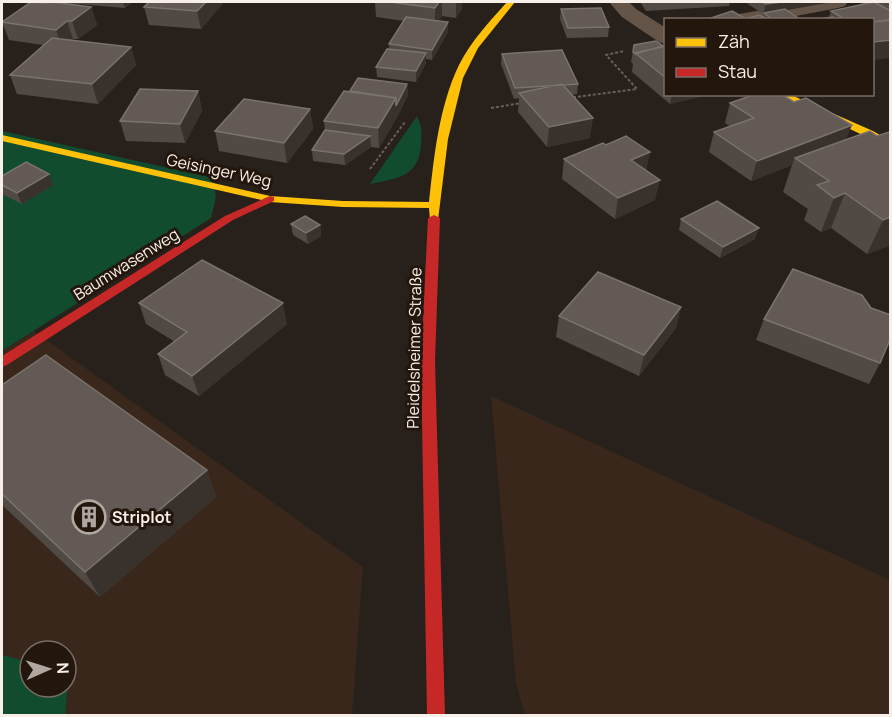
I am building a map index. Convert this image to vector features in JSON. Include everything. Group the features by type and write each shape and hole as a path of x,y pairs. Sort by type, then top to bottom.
{"main road":[{"name":"Pleidelsheimer Straße","path":"436,716 428,361 434,205 449,113 462,67 477,42 511,2"},
{"path":"785,96 891,145"},
{"name":"Geisinger Weg","path":"2,138 270,199 343,204 434,205"},
{"name":"Baumwasenweg","path":"2,362 229,218 270,199"}],"street":[{"path":"619,2 629,13 664,37"},
{"path":"750,18 838,2"}],"path":[{"path":"568,98 637,89 606,55"},
{"path":"343,204 413,112 449,113"}],"shaded area":[{"path":"34,331 363,567 352,715 65,715 67,699 78,699 78,639 18,639 18,659 2,655 2,351"},
{"path":"491,396 890,580 890,715 525,715 516,683"}],"green space":[{"path":"417,116 422,136 416,163 405,174 370,184"},
{"path":"2,131 213,178 216,197 211,218 2,351"},
{"path":"2,655 18,659 18,699 66,699 65,715 2,715"}],"building":[{"path":"31,2 91,7 56,30 2,22"},
{"path":"149,2 206,2 197,11 144,7"},
{"path":"390,2 439,2 435,8"},
{"path":"874,2 891,11 891,20 874,22 874,18 843,18 831,11"},
{"path":"601,8 609,27 568,28 561,9"},
{"path":"785,9 798,18 770,18 764,13"},
{"path":"732,11 744,18 711,18"},
{"path":"759,15 765,18 749,18"},
{"path":"406,17 448,22 432,50 389,44"},
{"path":"888,20 891,22 891,40 874,42 874,22"},
{"path":"52,38 131,47 92,84 10,75"},
{"path":"656,41 663,46 635,54 633,52 634,45"},
{"path":"664,46 664,76 635,53"},
{"path":"387,49 426,53 416,71 376,67"},
{"path":"562,50 578,84 515,88 502,54"},
{"path":"358,78 407,84 396,106 396,98 350,91"},
{"path":"562,84 593,118 549,127 519,93"},
{"path":"140,89 198,91 180,124 120,121"},
{"path":"344,91 396,98 378,128 324,121"},
{"path":"750,96 784,96 794,102 806,98 852,125 757,161 714,132 754,118 730,103"},
{"path":"244,99 310,109 284,143 215,131"},
{"path":"325,130 370,136 344,154 312,150"},
{"path":"870,131 877,136 891,133 891,217 883,220 845,193 834,198 817,185 829,181 795,158"},
{"path":"626,136 650,152 631,160 660,180 618,198 564,159 603,143 606,145"},
{"path":"26,162 49,174 17,193 2,185 2,176"},
{"path":"717,201 759,228 723,247 681,219"},
{"path":"305,216 320,225 306,233 291,224"},
{"path":"202,260 283,303 192,376 158,354 187,332 139,303"},
{"path":"793,269 862,295 871,308 891,315 891,337 880,363 764,319"},
{"path":"598,272 681,307 644,355 559,316"},
{"path":"46,355 207,470 85,572 2,494 2,385"}],"traffic: slow":[{"path":"434,218 443,139 458,78 474,47 511,2"},
{"path":"785,96 869,133 890,145"},
{"path":"2,138 270,199 343,204 434,205"}],"traffic: jam":[{"path":"2,362 229,218 270,199"},
{"path":"434,218 428,361 436,716"}],"place":[{"name":"Striplot","path":"89,517"}]}
